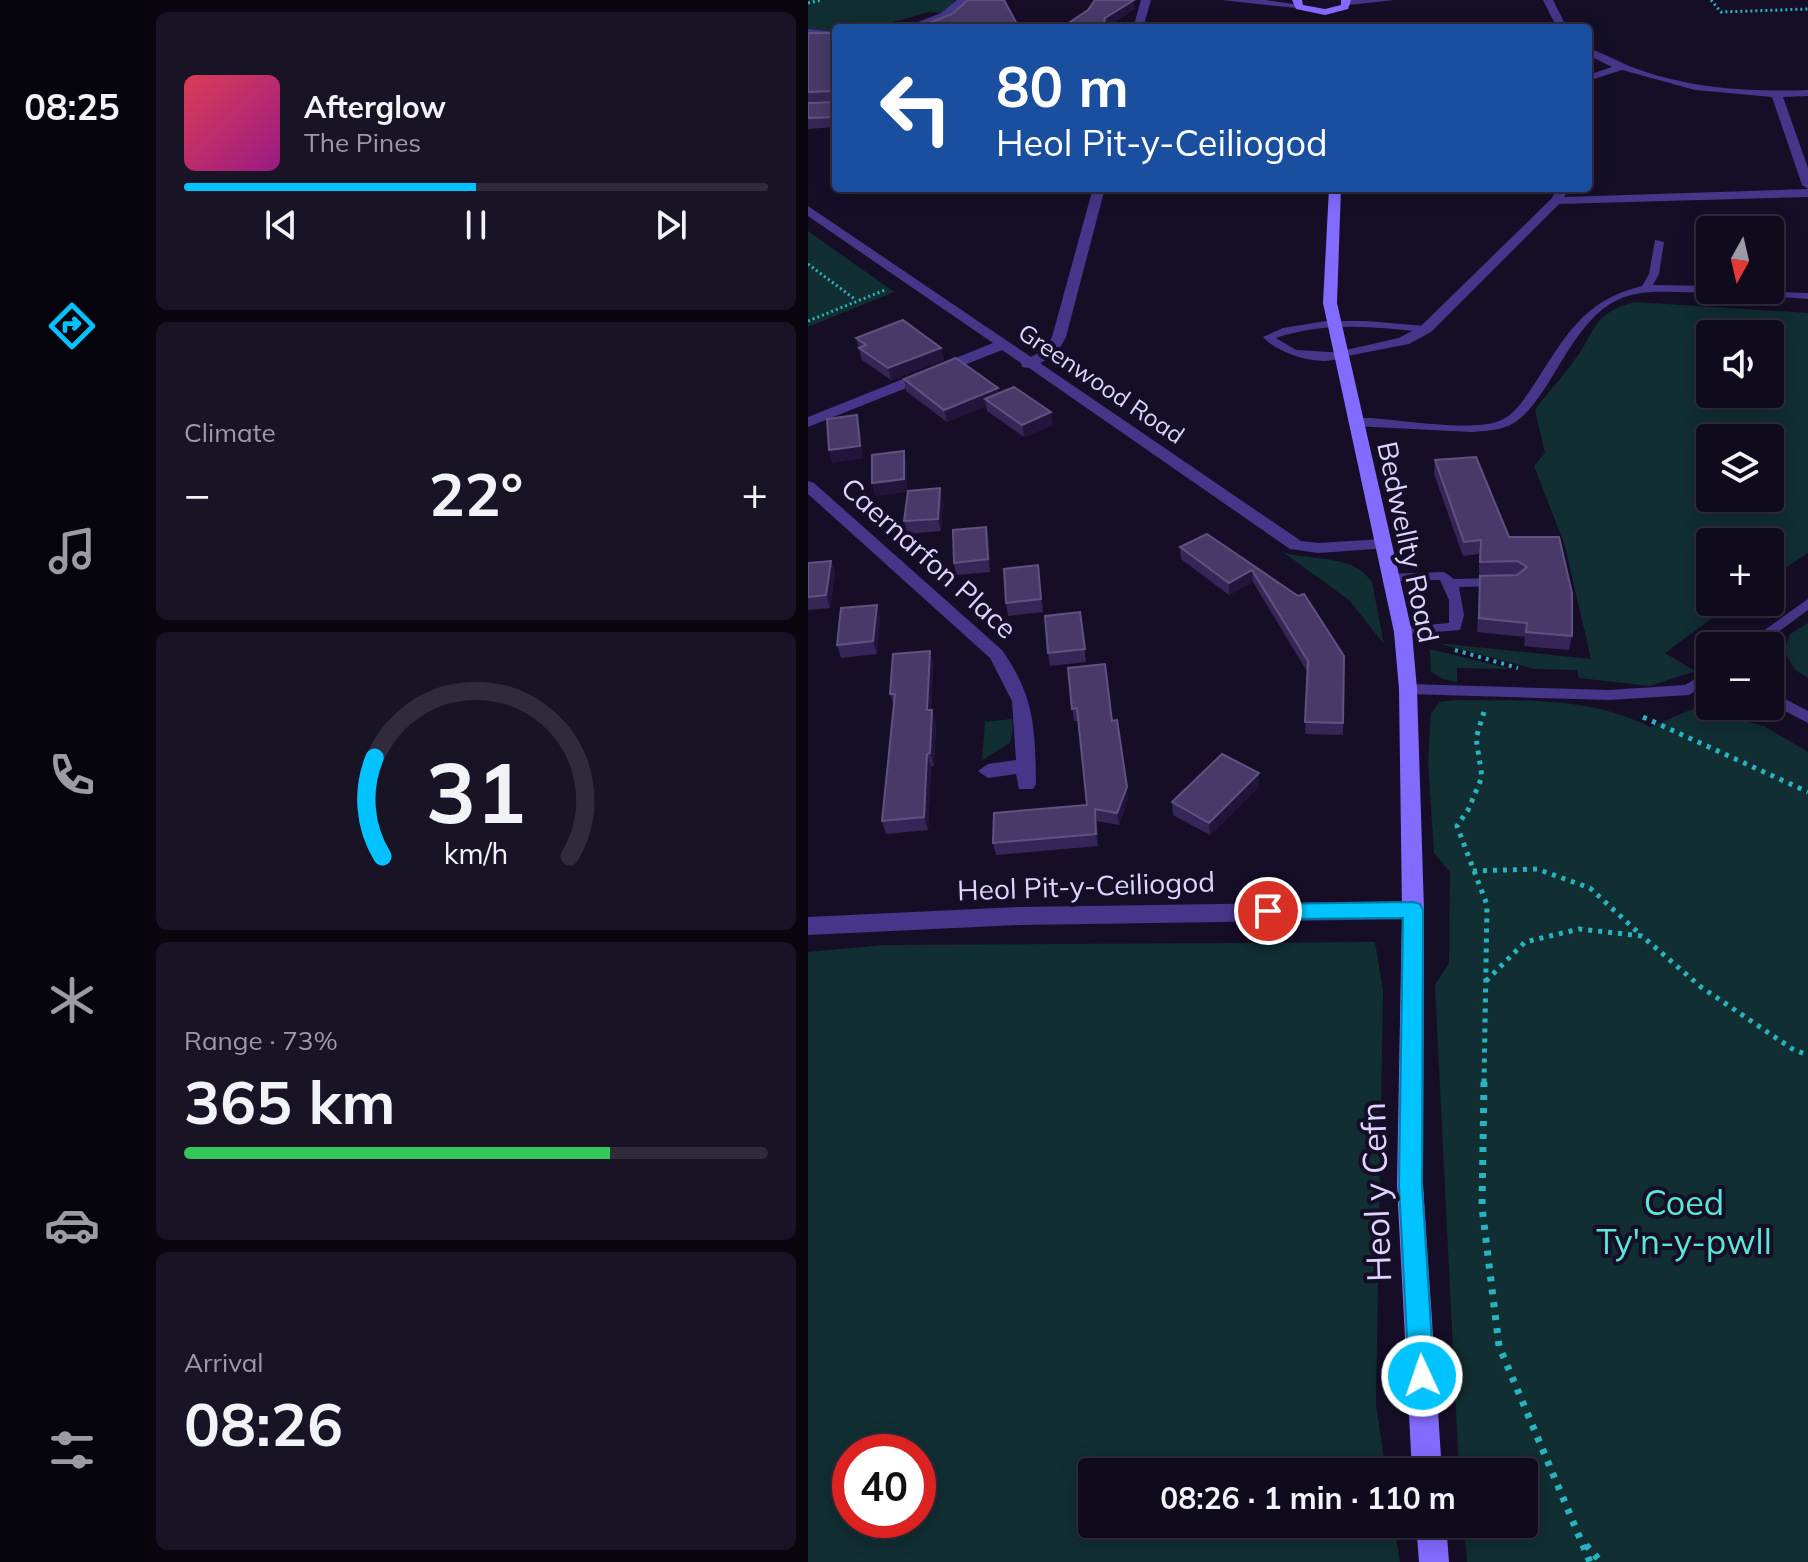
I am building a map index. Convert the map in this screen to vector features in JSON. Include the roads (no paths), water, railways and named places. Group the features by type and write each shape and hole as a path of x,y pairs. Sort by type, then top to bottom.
{"street":[{"path":"921,24 955,9 962,0"},
{"path":"1139,24 1146,0"},
{"path":"1227,0 1297,3 1326,16 1340,9 1347,1 1389,0"},
{"path":"1548,0 1560,24"},
{"path":"808,32 832,35"},
{"path":"1592,53 1622,67 1691,84 1776,93 1808,93"},
{"path":"1592,77 1622,67"},
{"path":"1776,93 1808,185"},
{"path":"1027,364 1051,352 1059,337 1098,192"},
{"name":"Bedwellty Road","path":"1335,192 1330,303 1354,422 1392,577 1403,639 1408,689 1413,910"},
{"path":"1342,355 1404,341 1426,329 1562,192"},
{"path":"1556,201 1808,193"},
{"name":"Greenwood Road","path":"808,210 1027,364 1296,545 1318,548 1383,544"},
{"path":"808,422 1001,345"},
{"name":"Caernarfon Place","path":"808,486 996,654 1020,689 1024,706 1026,775 988,771"},
{"name":"Heol Pit-y-Ceiliogod","path":"808,926 1020,916 1413,910"},
{"name":"Heol y Cefn","path":"1413,910 1410,1185 1426,1458"},
{"path":"1432,1538 1434,1562"}],"lane":[{"path":"1646,288 1654,274 1659,242"},
{"path":"1354,422 1473,427 1501,425 1522,412 1584,317 1610,296 1646,288 1696,289"},
{"path":"1784,294 1808,296"},
{"path":"1342,355 1300,355 1278,348 1269,337 1287,329 1335,324 1426,329"},
{"path":"1392,577 1444,576 1450,583 1459,618 1455,627 1403,639"},
{"path":"1450,583 1515,582"},
{"path":"1768,632 1808,603"},
{"path":"1408,689 1609,695 1689,690 1696,685"},
{"path":"1784,704 1808,718"}],"park label":[{"name":"Coed Ty'n-y-pwll","path":"1684,1222"}]}
